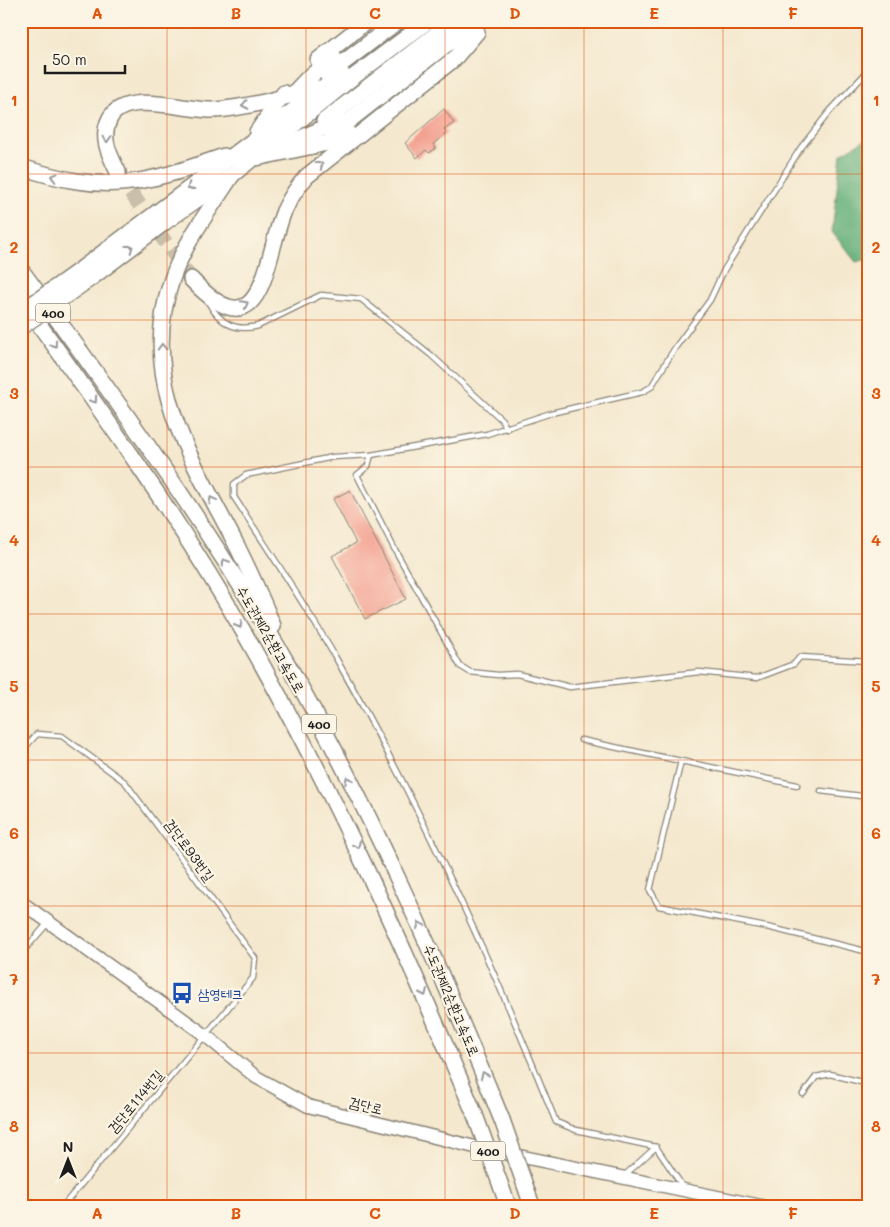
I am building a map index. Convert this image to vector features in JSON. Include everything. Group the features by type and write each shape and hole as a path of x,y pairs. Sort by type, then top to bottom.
{"highway":[{"path":"293,94 293,78 368,21"},
{"path":"251,141 308,78 383,21"},
{"path":"251,141 293,94 398,21"},
{"path":"21,328 237,152 410,21"},
{"path":"21,312 88,272 165,222 232,175 428,21"},
{"path":"252,159 318,116 440,21"},
{"path":"252,159 322,122 454,21"},
{"path":"252,159 328,126 464,21"},
{"path":"252,159 333,133 479,25"},
{"path":"191,279 216,303 228,308 239,308 249,304 261,288 284,211 295,190 307,176 454,59 479,25"},
{"path":"118,172 105,139 111,116 128,104 141,103 216,110 326,85"},
{"path":"21,167 70,181 120,184 142,182 176,174 237,152"},
{"path":"232,175 186,247 172,278 164,306 163,370 171,407 184,446 237,546 291,671"},
{"name":"수도권제2순환고속도로","path":"21,270 176,484 291,671 397,874 429,944 502,1120 532,1206"},
{"name":"수도권제2순환고속도로","path":"21,299 154,489 223,598 269,678 372,877 475,1116 508,1206"}],"main road":[{"name":"검단로","path":"21,902 205,1035 256,1077 308,1106 475,1147 761,1206"}],"lane":[{"path":"686,1190 656,1147 576,1130 556,1122 511,1008 426,829 336,658 234,497 234,484 246,475 333,457 372,455 486,434 507,429 551,413 642,392 651,386 675,348 710,300 724,270 800,150 830,112 869,70"},
{"path":"202,291 216,316 226,325 248,328 258,326 322,295 341,295 361,299 431,355 502,420 507,429"},
{"path":"372,455 368,466 357,475 394,548 460,666 470,672 498,675 517,674 570,686 699,672 758,678 794,664 800,657 869,661"},
{"name":"검단로93번길","path":"21,752 38,734 62,736 126,782 255,958 254,978 205,1035"},
{"path":"581,740 797,785"},
{"path":"681,761 650,890 659,906 771,928 869,952"},
{"path":"821,791 869,797"},
{"path":"21,954 48,923"},
{"name":"검단로114번길","path":"63,1206 205,1035"},
{"path":"803,1094 816,1078 830,1074 869,1084"},
{"path":"623,1177 656,1147"}],"green space":[{"path":"869,137 869,259 856,262 832,232 841,154"}],"building":[{"path":"444,109 454,123 444,130 447,133 433,144 436,148 429,153 426,150 417,158 405,143"},
{"path":"350,490 406,599 365,619 332,556 356,543 333,499"}],"tunnel":[{"path":"118,174 191,279"}],"place":[{"name":"삼영테크","path":"182,993"}]}
